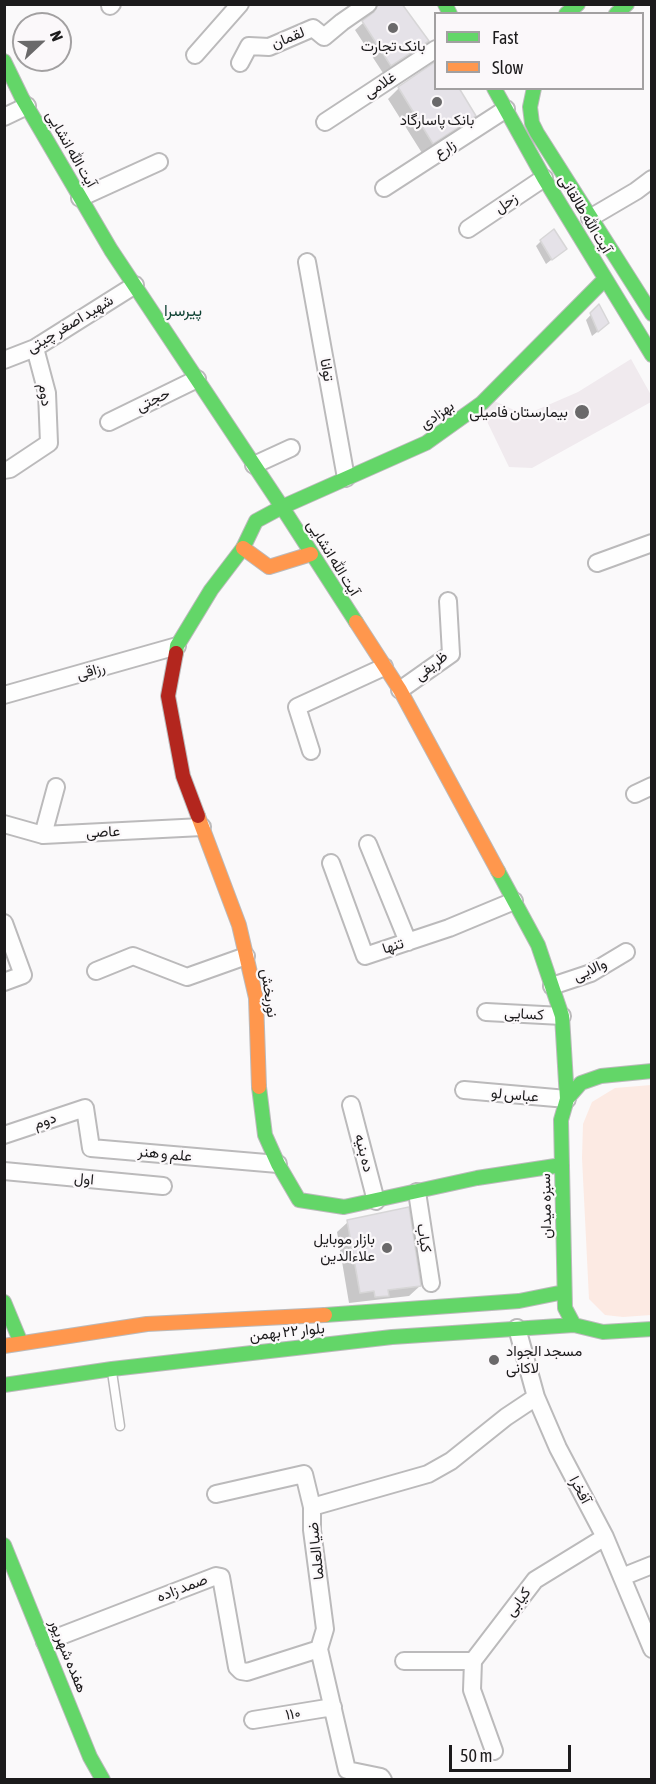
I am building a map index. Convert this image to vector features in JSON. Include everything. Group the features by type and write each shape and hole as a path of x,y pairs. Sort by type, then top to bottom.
{"street":[{"path":"195,55 240,4"},
{"name":"لقمان","path":"240,63 249,46 269,47 313,28 324,37 368,4"},
{"name":"غلامی","path":"325,122 434,50"},
{"name":"آیت الله انشایی","path":"4,61 27,106 111,250 255,465 400,690 538,945 562,1016 567,1100"},
{"name":"آیت الله طالقانی","path":"498,90 517,99 544,178 651,355"},
{"name":"آیت الله طالقانی","path":"534,90 530,107 532,123 590,218 650,309"},
{"name":"زارع","path":"384,188 517,99"},
{"path":"4,117 27,106"},
{"path":"80,198 159,162"},
{"name":"زحل","path":"468,229 544,178"},
{"path":"590,218 636,191 651,179"},
{"name":"توانا","path":"307,262 346,478"},
{"name":"بهزادی","path":"282,507 426,443 482,403 605,279"},
{"name":"شهید اصغر چیتی","path":"4,360 35,348 135,285"},
{"name":"دوم","path":"4,470 10,469 49,443 47,393 35,348"},
{"name":"حجتی","path":"109,422 197,379"},
{"path":"255,465 291,448"},
{"name":"نوربخش","path":"282,507 256,521 243,548 211,590 177,646 168,696 183,776 239,925 256,998 258,1076 266,1136 278,1164 299,1200 344,1207 477,1178 562,1165"},
{"path":"597,563 651,543"},
{"path":"243,548 269,567 311,555"},
{"name":"ظریفی","path":"400,690 451,654 448,601"},
{"name":"رزاقی","path":"4,695 177,646"},
{"path":"311,751 297,707 384,667"},
{"path":"635,794 651,786"},
{"path":"43,835 56,787"},
{"name":"عاصی","path":"4,825 43,835 202,827"},
{"path":"368,844 408,942"},
{"name":"تنها","path":"331,863 365,956 449,928 514,901"},
{"path":"4,923 23,975 4,982"},
{"name":"والایی","path":"552,986 591,973 626,952"},
{"path":"96,971 133,956 187,976 246,956"},
{"name":"کسایی","path":"486,1012 562,1016"},
{"path":"567,1100 581,1083 601,1076 651,1071"},
{"name":"عباس لو","path":"464,1090 567,1100"},
{"name":"سبزه میدان","path":"567,1100 561,1120 564,1292 565,1308 574,1325"},
{"name":"ده بنیه","path":"351,1105 376,1201"},
{"name":"دوم","path":"4,1135 85,1108"},
{"name":"علم و هنر","path":"85,1108 91,1148 278,1164"},
{"name":"اول","path":"4,1171 163,1186"},
{"name":"کیاب","path":"417,1192 431,1283"},
{"name":"بلوار ۲۲ بهمن","path":"4,1385 112,1369 376,1312 532,1299 564,1292"},
{"path":"532,1299 543,1302 549,1312 545,1322 536,1328"},
{"path":"4,1302 21,1343"},
{"name":"بلوار ۲۲ بهمن","path":"4,1346 147,1324 269,1335 392,1336 574,1325"},
{"path":"574,1325 603,1332 651,1329"},
{"name":"آفخرا","path":"517,1328 536,1396 558,1448 604,1537 651,1649"},
{"name":"ضیا العلما","path":"383,1779 347,1770 318,1649 325,1629 312,1530 312,1508 428,1474 451,1461 536,1396"},
{"path":"216,1494 304,1473 312,1508"},
{"name":"کیابی","path":"473,1661 535,1580 604,1537"},
{"name":"هفده شهریور","path":"4,1545 90,1757 104,1779"},
{"path":"622,1577 651,1565"},
{"name":"صمد زاده","path":"45,1642 216,1576 221,1577 237,1667 241,1671 247,1672 318,1649"},
{"path":"404,1661 473,1661 472,1690 494,1751"},
{"name":"۱۱۰","path":"253,1720 333,1707"}],"lane":[{"path":"112,1369 120,1426"}],"shaded area":[{"name":"بیمارستان فامیلی","path":"631,359 651,395 651,402 532,468 509,467 481,409 492,400 525,415 578,392"},
{"path":"651,1085 651,1315 623,1317 605,1315 589,1299 582,1158 583,1124 592,1102 615,1088"}],"building":[{"name":"بانک تجارت","path":"378,4 402,4 429,41 391,66 362,21 374,12"},
{"name":"بانک پاسارگاد","path":"434,63 434,90 460,90 476,116 433,144 398,87"},
{"path":"554,229 567,249 552,260 540,240"},
{"path":"599,304 609,323 598,332 590,313"},
{"name":"بازار موبایل علاءالدین","path":"409,1207 421,1286 388,1290 389,1296 375,1297 374,1291 360,1293 347,1220"}],"traffic: fast":[{"path":"445,4 449,12"},
{"path":"568,12 578,4"},
{"path":"618,12 627,4"},
{"path":"4,61 22,98 111,250 356,622"},
{"path":"495,90 544,178 652,355"},
{"path":"534,90 530,107 532,123 537,133 652,314"},
{"path":"176,653 177,646 211,590 243,548 256,521 282,507 426,443 482,403 605,279"},
{"path":"498,871 538,945 562,1016 567,1099"},
{"path":"652,1071 601,1076 581,1083 567,1099 561,1120 565,1308 574,1325 603,1332 652,1329"},
{"path":"259,1087 265,1135 278,1164 299,1200 344,1207 477,1178 562,1165"},
{"path":"325,1315 519,1301 564,1292"},
{"path":"4,1302 21,1343"},
{"path":"4,1385 112,1369 392,1337 574,1325"},
{"path":"4,1545 90,1757 103,1780"}],"traffic: slow":[{"path":"243,548 269,567 311,554"},
{"path":"356,622 400,690 498,871"},
{"path":"198,816 239,925 256,998 259,1087"},
{"path":"4,1346 147,1324 325,1315"}],"traffic: jam":[{"path":"176,653 168,696 183,776 198,816"}],"place":[{"name":"بانک تجارت","path":"393,28"},
{"name":"بانک پاسارگاد","path":"437,102"},
{"name":"بیمارستان فامیلی","path":"582,412"},
{"name":"بازار موبایل علاءالدین","path":"387,1248"},
{"name":"مسجد الجواد لاکانی","path":"494,1360"}],"district":[{"name":"پیرسرا","path":"183,311"}]}
